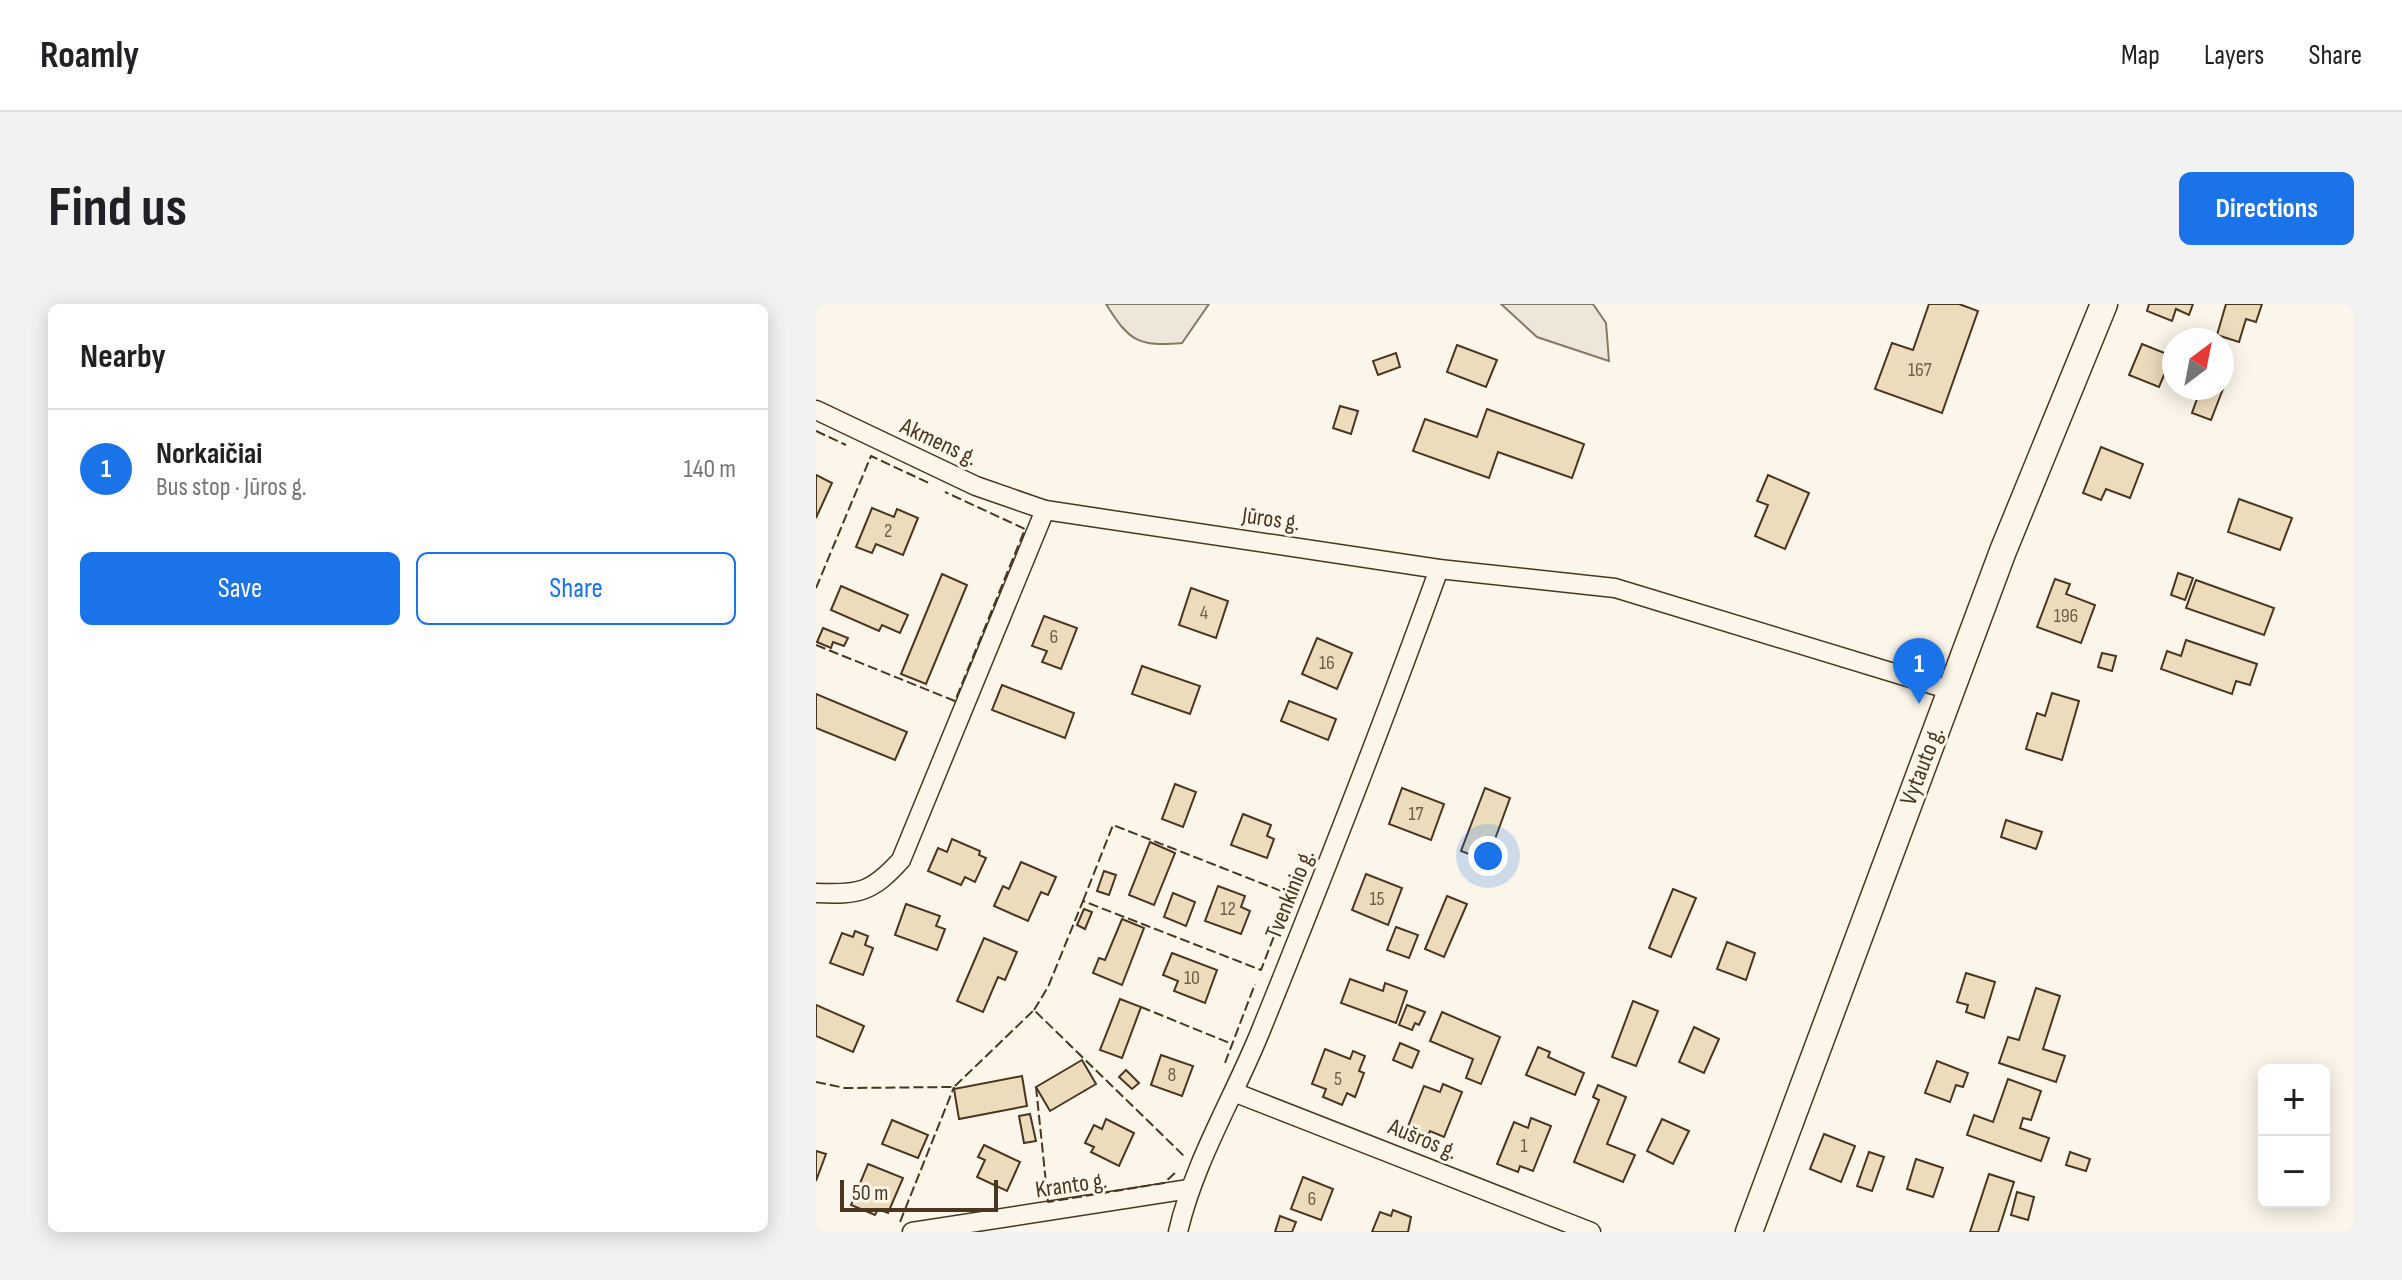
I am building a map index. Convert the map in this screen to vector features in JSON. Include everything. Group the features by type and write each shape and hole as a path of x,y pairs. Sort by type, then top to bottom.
{"main road":[{"name":"Vytauto g.","path":"1749,1232 2003,551 2104,304"}],"street":[{"name":"Akmens g.","path":"816,410 976,486 1045,510"},
{"name":"Jūros g.","path":"1045,510 1439,569 1615,588 1950,690"},
{"path":"816,893 853,894 878,885 901,860 1045,510"},
{"name":"Tvenkinio g.","path":"1178,1232 1189,1189 1236,1093 1367,767 1439,569"},
{"name":"Aušros g.","path":"1236,1093 1591,1232"},
{"name":"Kranto g.","path":"912,1232 1189,1189"}],"shaded area":[{"path":"1106,304 1209,304 1182,343 1155,344 1129,334"},
{"path":"1501,304 1593,304 1606,323 1609,361 1537,337"}],"building":[{"path":"1929,304 1959,304 1978,311 1942,413 1875,389 1892,343 1913,350"},
{"path":"2149,304 2193,304 2189,315 2176,309 2172,321 2147,311"},
{"path":"2226,304 2262,304 2256,322 2246,319 2239,342 2234,340 2234,328 2219,328"},
{"path":"2142,344 2162,352 2159,387 2129,375"},
{"path":"1457,345 1497,360 1486,387 1447,372"},
{"path":"1396,353 1400,367 1378,375 1373,361"},
{"path":"2197,400 2219,400 2211,420 2192,413"},
{"path":"1340,406 1358,411 1351,434 1333,428"},
{"path":"1487,409 1584,444 1572,478 1498,452 1489,478 1413,451 1425,419 1477,437"},
{"path":"2101,447 2143,464 2130,498 2106,489 2101,500 2083,493"},
{"path":"816,475 832,483 816,518"},
{"path":"1768,475 1809,493 1785,549 1755,536 1768,505 1757,501"},
{"path":"2239,499 2292,518 2280,550 2228,532"},
{"path":"872,508 894,517 897,509 918,518 903,555 876,544 872,553 856,547"},
{"path":"2178,573 2193,578 2185,600 2171,595"},
{"path":"942,574 967,585 926,684 901,674"},
{"path":"2055,579 2070,584 2066,594 2095,605 2081,643 2037,627"},
{"path":"2196,580 2274,608 2264,635 2186,608"},
{"path":"841,586 908,615 900,633 882,625 879,631 831,610"},
{"path":"1191,588 1228,601 1216,638 1179,625"},
{"path":"1044,616 1077,628 1061,669 1042,662 1047,651 1032,646"},
{"path":"823,628 848,638 844,646 833,642 831,648 817,642"},
{"path":"1317,638 1352,653 1337,689 1302,674"},
{"path":"2186,640 2257,664 2250,685 2236,681 2232,694 2161,669 2167,651 2181,656"},
{"path":"2102,653 2116,656 2112,671 2098,667"},
{"path":"1142,666 1200,686 1190,714 1132,694"},
{"path":"1002,685 1074,713 1065,738 992,710"},
{"path":"2052,693 2079,701 2062,760 2026,749 2037,713 2045,716"},
{"path":"816,694 907,732 895,760 816,728"},
{"path":"1289,701 1336,719 1328,740 1281,721"},
{"path":"1175,784 1196,792 1183,827 1162,819"},
{"path":"1402,788 1444,804 1431,840 1389,824"},
{"path":"1485,788 1510,798 1487,861 1461,851"},
{"path":"1243,814 1271,825 1267,836 1274,839 1267,858 1231,845"},
{"path":"2006,820 2042,832 2036,849 2001,837"},
{"path":"952,839 980,851 979,855 986,858 975,882 965,877 961,885 928,871 938,848 947,852"},
{"path":"1150,842 1175,853 1154,905 1129,895"},
{"path":"1021,862 1056,877 1048,895 1041,892 1028,921 994,906 1003,886 1009,889"},
{"path":"1104,871 1116,875 1109,895 1097,891"},
{"path":"1366,874 1402,888 1388,925 1352,910"},
{"path":"1218,886 1245,896 1241,907 1250,911 1241,934 1205,921"},
{"path":"1673,889 1696,898 1671,957 1649,948"},
{"path":"1173,893 1195,902 1186,926 1164,917"},
{"path":"1447,896 1467,904 1444,957 1425,949"},
{"path":"906,904 940,916 936,926 945,929 937,950 895,935"},
{"path":"1084,909 1092,912 1085,929 1077,925"},
{"path":"1122,919 1144,928 1122,985 1093,973 1099,958 1105,960"},
{"path":"1396,927 1418,935 1409,958 1387,950"},
{"path":"855,931 868,936 865,945 873,948 863,975 830,963 842,933 853,937"},
{"path":"984,938 1017,952 1005,980 998,977 983,1012 957,1001"},
{"path":"1727,942 1755,953 1746,980 1717,969"},
{"path":"1172,953 1217,970 1205,1003 1174,991 1178,981 1163,975"},
{"path":"1966,973 1995,982 1984,1018 1966,1012 1968,1005 1957,1002"},
{"path":"1350,979 1383,991 1385,983 1407,991 1396,1023 1341,1003"},
{"path":"2036,988 2060,996 2043,1049 2065,1056 2056,1082 1999,1063 2008,1037 2019,1040"},
{"path":"1120,999 1141,1007 1122,1058 1100,1050"},
{"path":"1633,1001 1658,1011 1636,1066 1612,1057"},
{"path":"816,1005 864,1026 853,1052 816,1036"},
{"path":"1407,1005 1425,1012 1419,1025 1415,1023 1412,1030 1399,1025"},
{"path":"1442,1012 1500,1037 1481,1084 1466,1078 1473,1059 1430,1041"},
{"path":"1694,1027 1719,1039 1704,1073 1679,1062"},
{"path":"1400,1043 1419,1051 1412,1068 1393,1060"},
{"path":"1538,1047 1550,1052 1548,1057 1584,1073 1575,1095 1526,1075"},
{"path":"1325,1049 1350,1059 1353,1051 1365,1056 1359,1071 1364,1073 1355,1097 1347,1093 1342,1105 1323,1097 1326,1089 1312,1084"},
{"path":"1161,1055 1193,1066 1182,1096 1151,1085"},
{"path":"1082,1060 1096,1084 1050,1111 1036,1087"},
{"path":"1937,1061 1968,1073 1963,1087 1956,1085 1950,1102 1925,1093"},
{"path":"1126,1070 1139,1083 1132,1089 1119,1077"},
{"path":"1022,1076 1027,1106 959,1119 954,1089"},
{"path":"2008,1079 2041,1091 2031,1120 2023,1118 2020,1128 2049,1138 2041,1161 1967,1135 1974,1115 1993,1122"},
{"path":"1443,1084 1462,1092 1444,1137 1430,1131 1425,1142 1405,1134 1424,1086 1440,1092"},
{"path":"1598,1085 1626,1097 1607,1144 1635,1155 1623,1182 1574,1162 1599,1100 1593,1097"},
{"path":"1030,1114 1036,1141 1024,1143 1019,1116"},
{"path":"1531,1118 1551,1126 1533,1171 1520,1166 1518,1172 1497,1164 1514,1122 1528,1128"},
{"path":"1106,1119 1134,1133 1119,1166 1091,1152 1094,1147 1085,1143 1094,1125 1102,1129"},
{"path":"1662,1119 1689,1131 1673,1164 1647,1151"},
{"path":"892,1120 928,1135 918,1158 882,1144"},
{"path":"1824,1134 1855,1146 1841,1182 1810,1169"},
{"path":"984,1145 1020,1162 1007,1191 977,1177 985,1160 978,1157"},
{"path":"816,1151 826,1154 816,1181"},
{"path":"1869,1152 1884,1157 1872,1191 1857,1186"},
{"path":"2070,1152 2090,1159 2086,1171 2066,1165"},
{"path":"1916,1159 1943,1168 1933,1197 1907,1189"},
{"path":"868,1164 903,1178 888,1213 878,1209 875,1215 851,1205"},
{"path":"1989,1174 2014,1182 1998,1232 1970,1232"},
{"path":"1303,1177 1333,1189 1321,1220 1291,1209"},
{"path":"2017,1192 2034,1197 2028,1220 2011,1215"},
{"path":"1393,1210 1411,1217 1408,1232 1372,1232 1380,1212 1391,1216"},
{"path":"1280,1216 1296,1222 1292,1232 1275,1232"}],"fence":[{"path":"816,431 846,445"},
{"path":"816,588 871,456 931,484"},
{"path":"816,645 955,701 1025,529 945,492"},
{"path":"1083,901 1113,825 1294,896"},
{"path":"1034,1010 1048,987 1083,901 1261,970 1284,910"},
{"path":"1225,1063 1255,984"},
{"path":"1141,1007 1232,1044"},
{"path":"816,1082 845,1088 954,1087 1034,1010 1186,1158"},
{"path":"900,1222 954,1087"},
{"path":"1036,1087 1048,1202 1164,1183 1177,1171"}],"place":[{"name":"Norkaičiai","path":"1919,704"}]}
